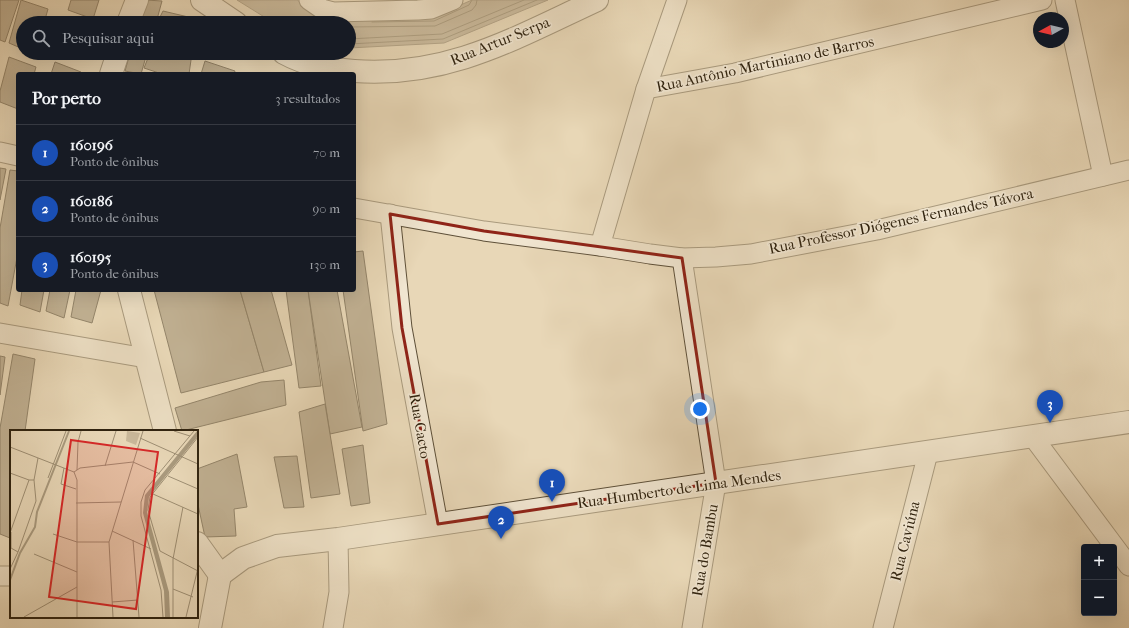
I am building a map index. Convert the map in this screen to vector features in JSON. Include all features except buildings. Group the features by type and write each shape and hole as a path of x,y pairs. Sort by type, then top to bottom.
{"street":[{"path":"131,16 137,0"},
{"path":"202,0 226,16"},
{"path":"309,0 322,9 333,12 431,9 453,0"},
{"name":"Rua Artur Serpa","path":"298,60 306,64 340,70 367,72 422,69 468,58 597,0"},
{"path":"646,89 677,0"},
{"name":"Rua Antônio Martiniano de Barros","path":"600,246 646,89 734,73 1042,0"},
{"path":"1065,0 1103,176"},
{"path":"112,72 116,60"},
{"path":"0,152 16,156"},
{"name":"Rua Professor Diógenes Fernandes Távora","path":"356,208 484,231 682,258 716,257 752,254 877,230 1129,170"},
{"name":"Rua Cacto","path":"390,214 402,328 438,524"},
{"name":"Rua do Bambu","path":"682,258 716,483 692,628"},
{"path":"129,292 165,430"},
{"path":"0,334 146,358"},
{"name":"Rua Humberto de Lima Mendes","path":"220,575 243,558 277,546 338,539 928,453 1129,422"},
{"path":"1033,437 1129,566"},
{"name":"Rua Caviúna","path":"883,628 928,453"},
{"path":"333,628 339,592 338,539"},
{"path":"200,552 220,575 210,628"}],"highlighted area":[{"path":"390,214 484,231 682,258 716,483 438,524 402,328"}],"water":[{"path":"237,0 297,0 324,16 263,16"},
{"path":"472,0 548,0 444,43 356,48 356,18 433,17"}],"place":[{"name":"160195","path":"1050,423"},
{"name":"160196","path":"552,502"},
{"name":"160186","path":"501,539"}]}
